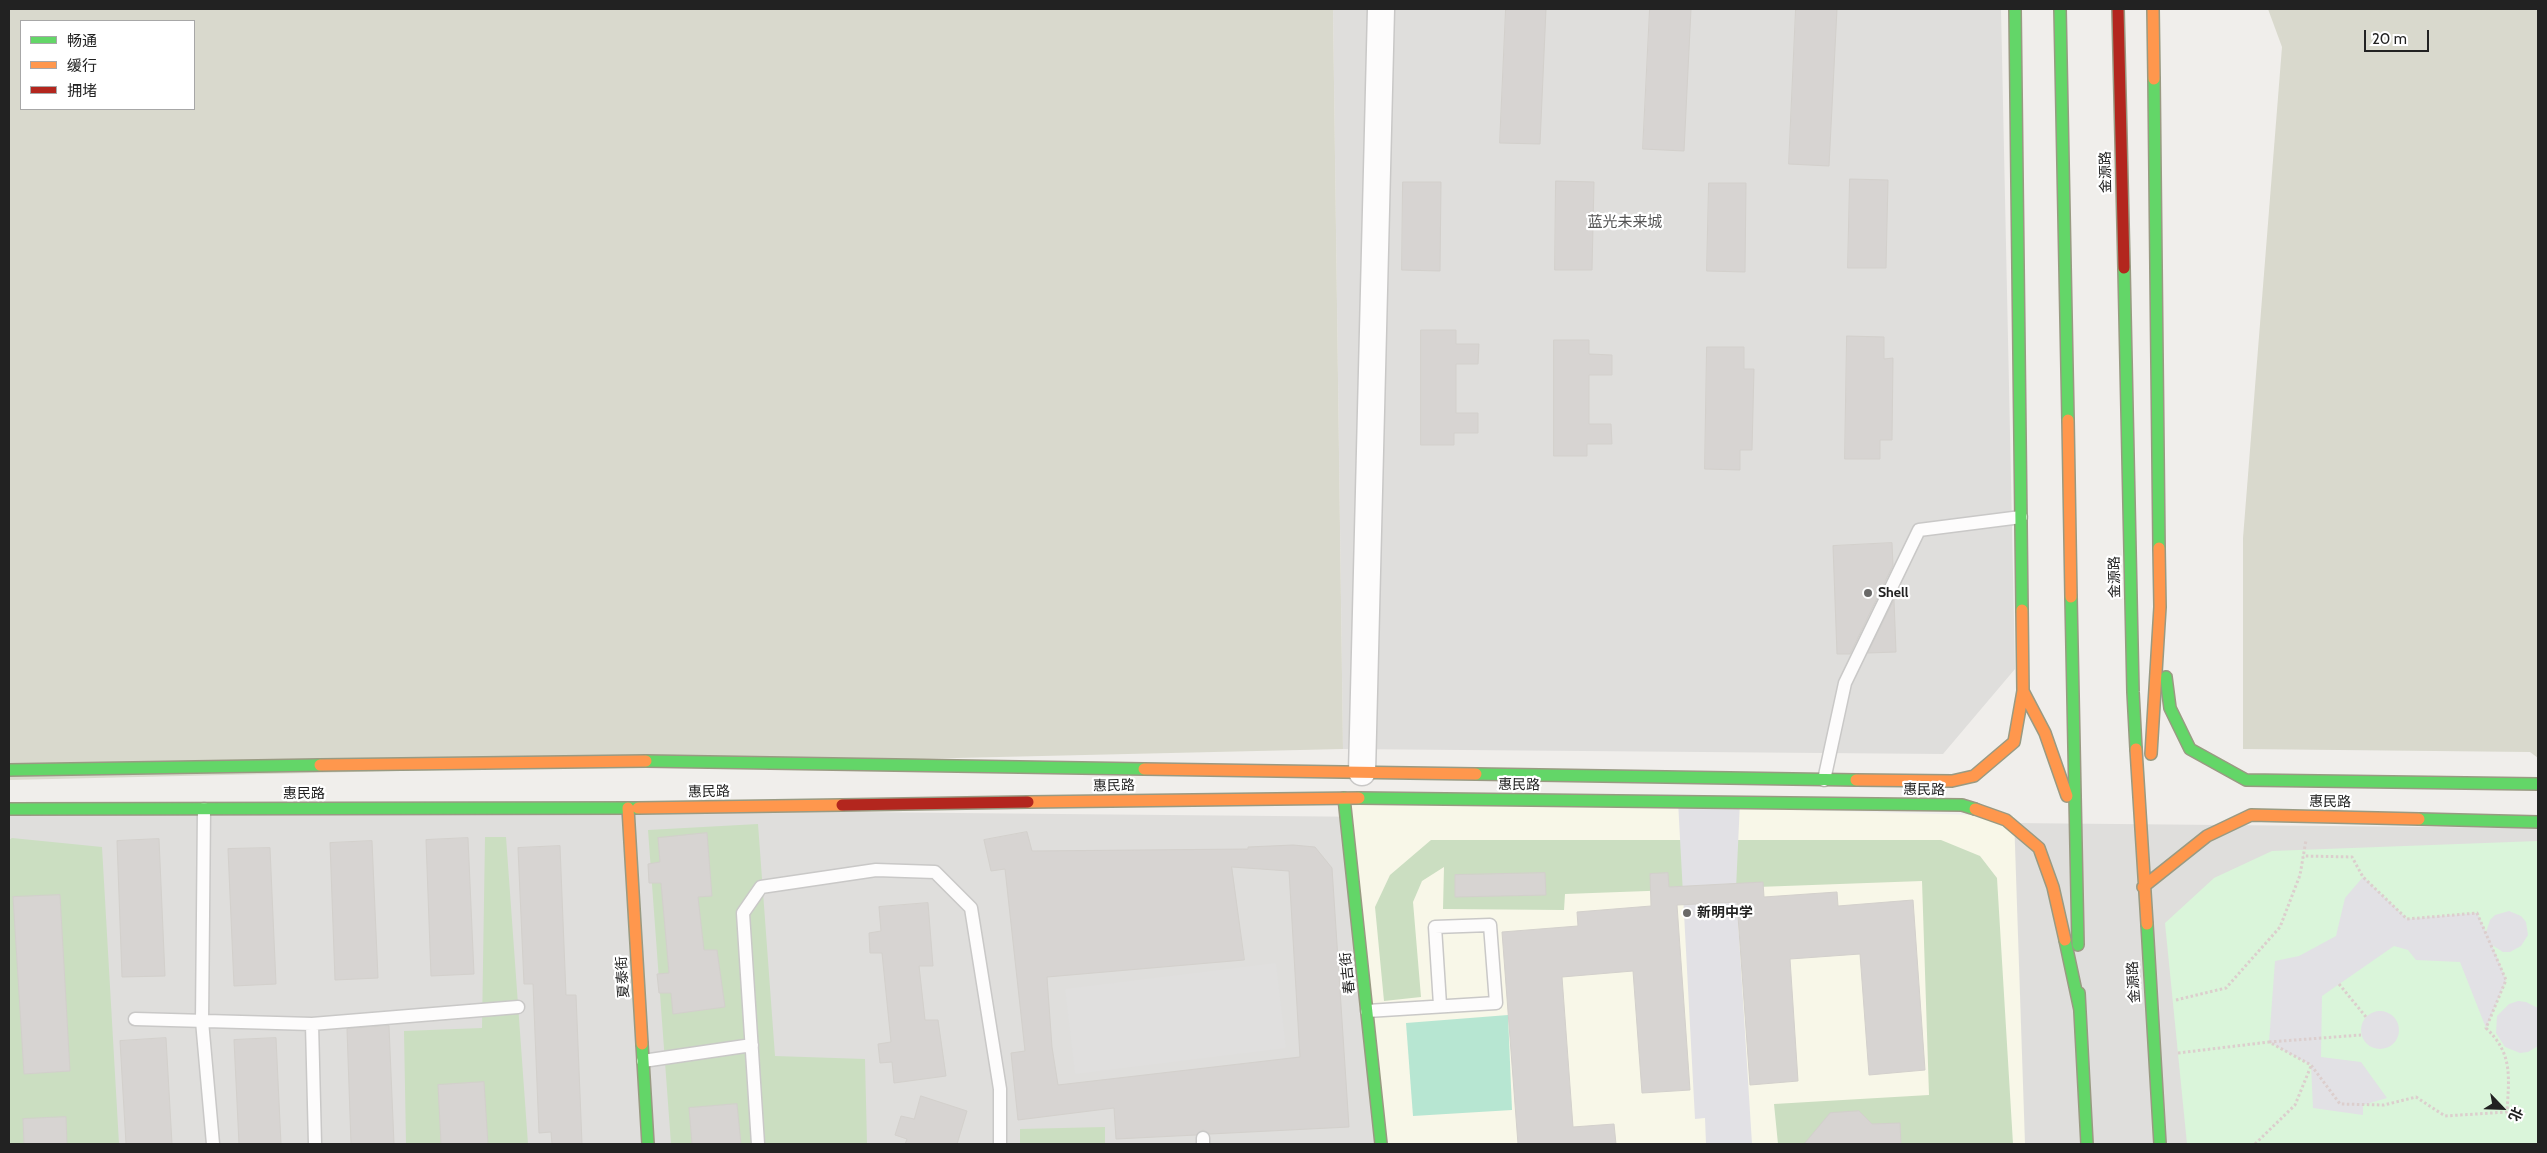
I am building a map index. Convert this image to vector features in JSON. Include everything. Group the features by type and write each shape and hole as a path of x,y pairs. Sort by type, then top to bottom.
{"street":[{"path":"1362,772 1380,9"},
{"name":"惠民路","path":"9,770 630,761 1824,780 1952,781 1974,776 2014,742 2023,691 2014,9"},
{"path":"2060,9 2075,818 2080,1010 2087,1144"},
{"name":"金源路","path":"2118,9 2132,692 2160,1144"},
{"path":"2143,887 2159,623 2153,9"},
{"path":"2159,623 2170,708 2190,749 2246,780 2538,784"},
{"path":"2023,691 2045,733 2075,818"},
{"name":"惠民路","path":"9,809 628,808 1344,798 1962,805 2006,820 2039,848 2053,887 2080,1010"},
{"name":"春吉街","path":"1344,798 1381,1144"},
{"name":"夏泰街","path":"628,808 648,1144"},
{"name":"惠民路","path":"2143,887 2207,836 2251,815 2538,822"}],"lane":[{"path":"1824,780 1845,683 1919,530 2021,517"},
{"path":"204,809 202,1021 213,1144"},
{"path":"758,1144 743,913 761,887 876,870 935,872 971,908 1000,1090 1000,1144"},
{"path":"1367,1011 1496,1003 1490,925 1435,927 1440,1005"},
{"path":"135,1019 312,1024 518,1007"},
{"path":"312,1024 315,1144"},
{"path":"643,1061 752,1045"}],"path":[{"path":"2151,1006 2226,988 2280,927 2300,875 2309,817"},
{"path":"2269,1042 2311,1065 2340,1104 2384,1106 2416,1097 2445,1116 2507,1112 2509,1068 2499,1041 2486,1028 2506,980 2477,913 2407,919 2363,877 2352,858 2303,856"},
{"path":"2339,984 2366,1017"},
{"path":"2154,1056 2269,1042 2361,1035"},
{"path":"2255,1144 2295,1105 2311,1065"}],"shaded area":[{"path":"9,9 1333,9 1343,749 9,780"},
{"path":"1333,9 2001,9 2015,669 1943,754 1343,749"},
{"path":"2268,9 2538,9 2538,758 2530,752 2243,749 2243,538 2282,47"},
{"name":"新明中学","path":"1344,798 2014,816 2025,1144 1381,1144"},
{"path":"1678,801 1740,802 1736,889 1752,1144 1706,1144 1705,1118 1695,1119"},
{"path":"9,804 2538,828 2538,1144 9,1144"},
{"path":"2363,877 2407,919 2477,913 2486,932 2490,920 2495,915 2509,911 2521,916 2526,922 2528,935 2521,946 2510,952 2503,952 2492,945 2506,980 2486,1028 2460,962 2416,960 2408,950 2394,946 2322,996 2321,1057 2361,1062 2387,1098 2363,1105 2363,1115 2313,1108 2311,1065 2269,1042 2275,961 2299,956 2336,936 2345,898"},
{"path":"1276,963 1286,1048 1075,1074 1065,989"},
{"path":"2518,1001 2526,1002 2538,1008 2538,1046 2528,1052 2520,1053 2505,1047 2496,1033 2497,1016 2509,1004"},
{"path":"2380,1011 2394,1016 2399,1030 2394,1044 2380,1049 2366,1044 2361,1030 2366,1016"}],"green space":[{"path":"758,824 775,1056 865,1059 867,1144 671,1144 648,830"},
{"path":"485,837 506,837 528,1144 406,1144 404,1031 482,1028"},
{"path":"12,838 102,847 119,1144 9,1144 9,840"},
{"path":"1431,840 1941,840 1980,856 1997,878 2013,1144 1778,1144 1774,1104 1929,1095 1922,881 1565,894 1564,910 1443,909 1444,867 1422,881 1413,902 1421,997 1384,1001 1375,907 1390,875"},
{"path":"2538,841 2538,1144 2187,1144 2165,923 2214,878 2272,851"},
{"path":"1508,1015 1512,1110 1413,1116 1406,1023"},
{"path":"1105,1127 1105,1144 1020,1144 1020,1129"}],"building":[{"path":"1506,9 1546,9 1540,144 1500,143"},
{"path":"1650,9 1691,9 1684,151 1643,149"},
{"path":"1796,9 1837,9 1829,166 1789,164"},
{"path":"1850,179 1888,180 1886,268 1848,268"},
{"path":"1556,181 1594,182 1592,270 1555,270"},
{"path":"1403,182 1441,182 1440,271 1402,270"},
{"path":"1709,183 1746,183 1745,272 1707,271"},
{"path":"1421,330 1456,330 1456,344 1479,344 1478,364 1456,364 1456,413 1478,413 1478,433 1454,433 1454,445 1421,445"},
{"path":"1847,336 1884,337 1884,359 1893,358 1892,440 1880,440 1880,459 1845,459"},
{"path":"1554,340 1589,340 1589,354 1612,355 1612,375 1589,375 1589,424 1611,424 1612,444 1587,444 1587,456 1554,456"},
{"path":"1707,347 1744,347 1744,369 1754,369 1752,450 1740,450 1740,470 1705,469"},
{"path":"1892,543 1893,565 1850,654 1837,654 1833,546"},
{"path":"1894,600 1896,652 1868,653"},
{"path":"1027,832 1032,851 1248,849 1248,847 1293,845 1315,847 1332,868 1349,1127 1210,1134 1203,1130 1196,1135 1116,1139 1114,1108 1018,1120 1011,1053 1025,1051 1005,869 991,871 984,840","holes":["1232,867 1289,871 1300,1057 1058,1085 1052,1047 1047,977 1244,960"]},
{"path":"707,833 712,896 698,897 704,950 717,950 725,1007 673,1014 671,993 659,993 657,974 669,973 661,883 649,883 648,864 660,862 658,838"},
{"path":"468,838 474,974 431,976 426,840"},
{"path":"159,839 165,976 122,977 117,841"},
{"path":"372,841 378,978 335,980 330,843"},
{"path":"560,846 566,995 576,995 582,1144 552,1144 551,1132 539,1133 533,984 524,984 518,848"},
{"path":"270,848 276,984 234,986 228,849"},
{"path":"1545,873 1546,895 1455,897 1455,875"},
{"path":"1668,873 1669,887 1763,882 1764,897 1837,892 1838,906 1913,900 1925,1070 1869,1075 1860,954 1790,959 1798,1081 1750,1085 1737,902 1677,905 1690,1090 1642,1093 1633,971 1562,977 1573,1127 1614,1124 1616,1144 1518,1144 1502,932 1578,926 1577,912 1651,906 1650,874"},
{"path":"60,895 70,1071 24,1074 13,897"},
{"path":"928,903 933,966 919,966 925,1020 938,1020 946,1076 894,1083 892,1062 880,1063 878,1044 891,1042 882,953 870,953 869,933 881,931 879,907"},
{"path":"389,1026 394,1144 351,1144 347,1029"},
{"path":"166,1038 172,1144 126,1144 120,1041"},
{"path":"276,1038 281,1144 239,1144 234,1040"},
{"path":"484,1082 488,1144 441,1144 438,1085"},
{"path":"921,1096 967,1111 957,1144 905,1144 907,1139 895,1135 901,1116 914,1119"},
{"path":"737,1104 741,1144 692,1144 689,1108"},
{"path":"1859,1111 1872,1124 1900,1123 1901,1144 1804,1144 1830,1113"},
{"path":"66,1117 67,1144 24,1144 23,1119"}],"traffic: fast":[{"path":"2015,9 2022,610"},
{"path":"2060,9 2068,420"},
{"path":"2154,79 2159,548"},
{"path":"2124,268 2133,692 2136,749"},
{"path":"2071,597 2078,945"},
{"path":"2166,677 2170,708 2190,749 2246,780 2538,784"},
{"path":"646,761 1144,769"},
{"path":"9,770 320,765"},
{"path":"1476,774 1856,780"},
{"path":"1344,798 1381,1144"},
{"path":"1359,798 1962,805 1975,809"},
{"path":"9,809 638,808"},
{"path":"2419,819 2538,822"},
{"path":"2147,924 2160,1144"},
{"path":"2065,940 2080,1010"},
{"path":"2079,993 2087,1144"},
{"path":"642,1044 648,1144"}],"traffic: slow":[{"path":"2153,9 2154,79"},
{"path":"2068,420 2071,597"},
{"path":"2151,754 2160,607 2159,548"},
{"path":"2022,610 2023,691 2045,733 2067,796"},
{"path":"1856,780 1952,781 1974,776 2014,742 2023,691"},
{"path":"2136,749 2147,924"},
{"path":"320,765 646,761"},
{"path":"1144,769 1476,774"},
{"path":"1028,802 1359,798"},
{"path":"638,808 842,805"},
{"path":"628,808 642,1044"},
{"path":"1975,809 2006,820 2039,848 2053,887 2065,940"},
{"path":"2143,887 2207,836 2251,815 2419,819"}],"traffic: jam":[{"path":"2118,9 2124,268"},
{"path":"842,805 1028,802"}],"place":[{"name":"Shell","path":"1868,593"},
{"name":"新明中学","path":"1687,913"}],"district":[{"name":"蓝光未来城","path":"1625,223"}]}
